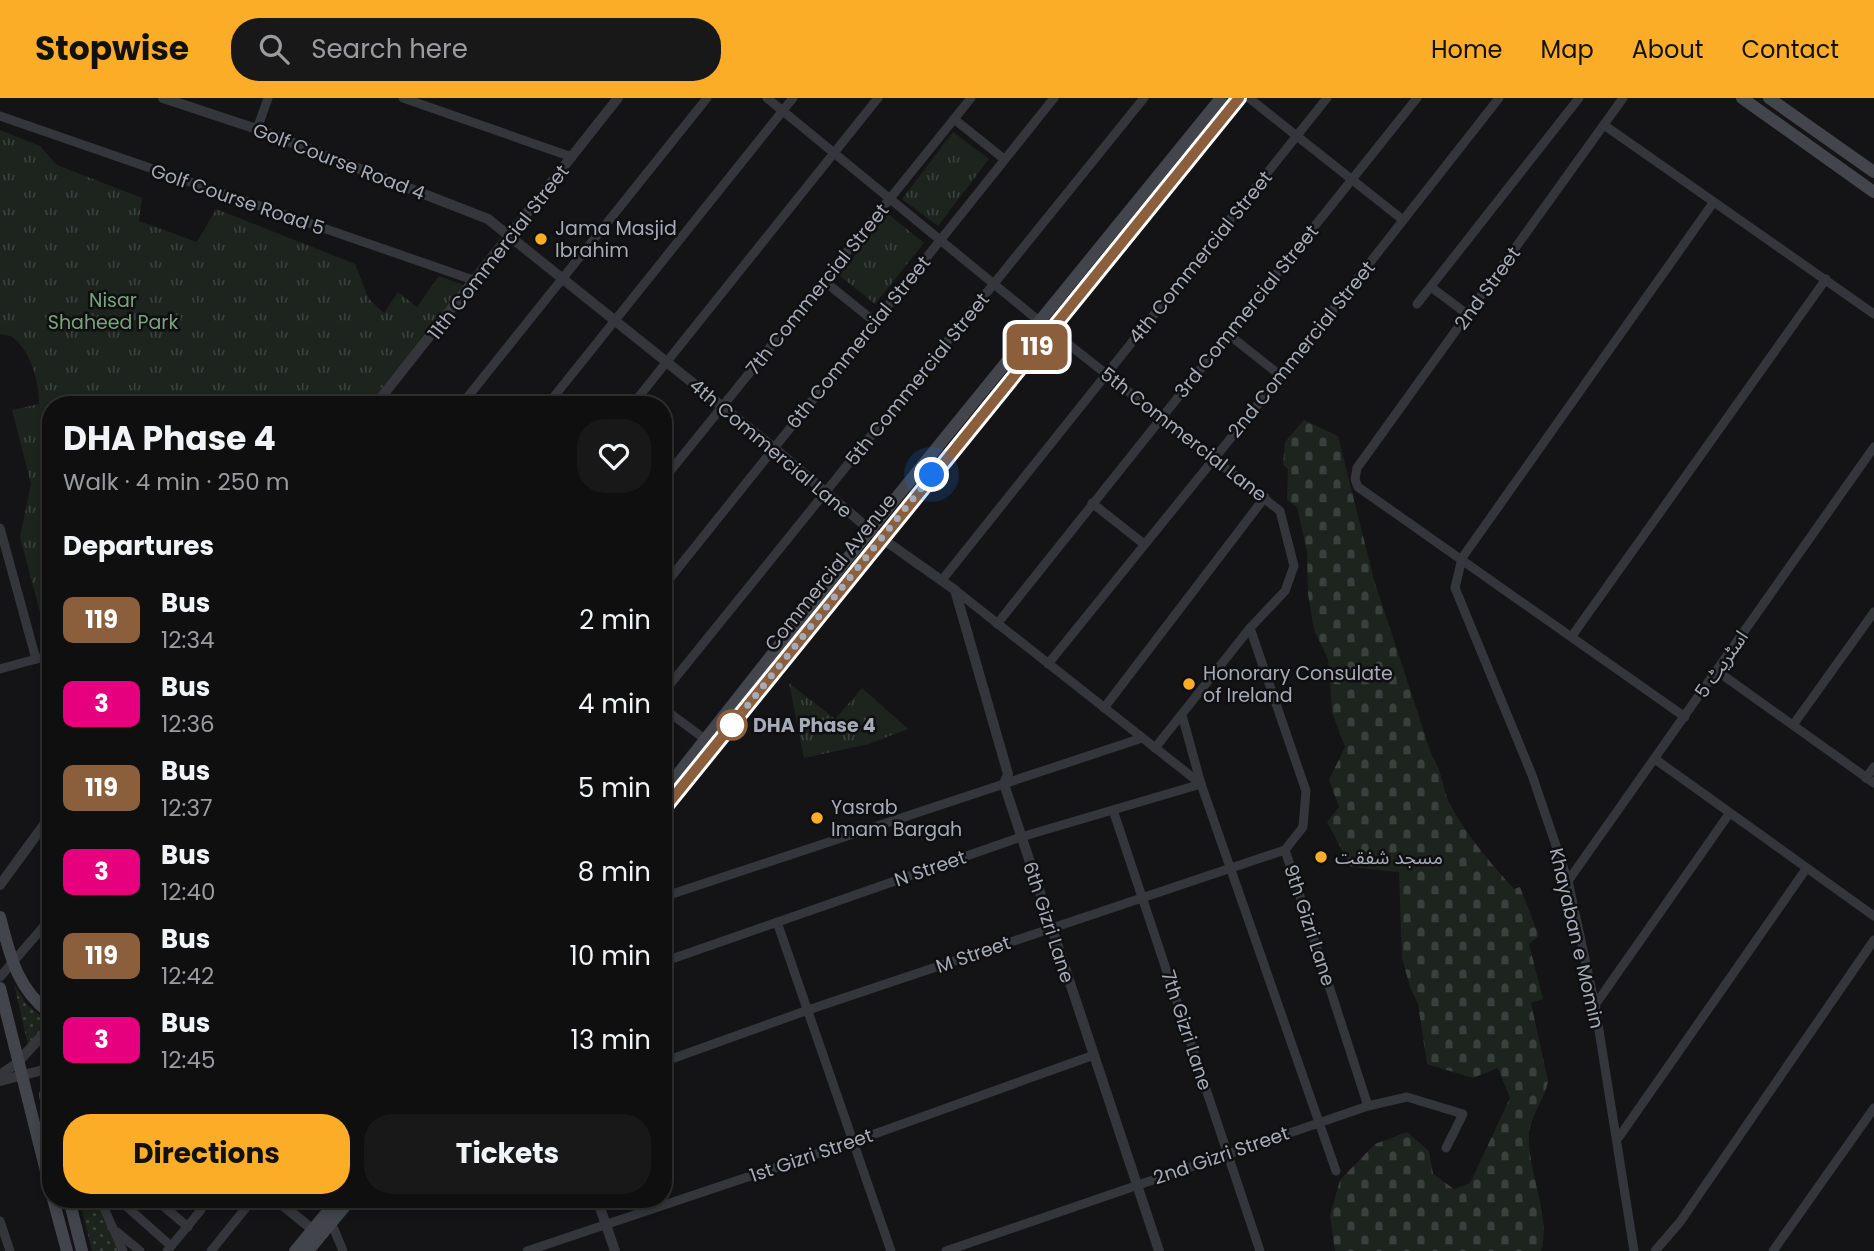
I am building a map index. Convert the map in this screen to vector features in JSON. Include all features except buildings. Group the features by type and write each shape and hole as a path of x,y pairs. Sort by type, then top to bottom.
{"main road":[{"name":"Commercial Avenue","path":"672,782 870,530 1221,98"},
{"name":"Commercial Avenue","path":"672,799 1239,98"},
{"path":"1742,98 1874,192"},
{"path":"1769,98 1874,172"},
{"path":"0,917 12,966 29,995 42,1006"},
{"path":"0,988 42,1157"},
{"path":"55,1208 66,1251"},
{"path":"71,1208 82,1251"},
{"path":"326,1221 333,1208"},
{"path":"295,1251 341,1208"},
{"path":"308,1251 316,1232"}],"street":[{"name":"Golf Course Road 4","path":"163,98 257,130 443,200 488,219 510,235"},
{"path":"257,130 268,98"},
{"path":"403,98 424,101 572,157"},
{"name":"11th Commercial Street","path":"383,396 618,98"},
{"path":"468,396 707,98"},
{"name":"5th Commercial Lane","path":"767,98 1039,321 1280,511 1294,566 1285,591 1250,628 1155,748"},
{"path":"554,396 793,98"},
{"path":"639,396 878,98"},
{"name":"7th Commercial Street","path":"672,469 971,98"},
{"name":"6th Commercial Street","path":"672,576 1054,98"},
{"name":"5th Commercial Street","path":"672,681 1144,98"},
{"path":"1250,98 1403,220"},
{"name":"4th Commercial Street","path":"942,580 1327,98"},
{"name":"3rd Commercial Street","path":"997,624 1417,98"},
{"name":"2nd Commercial Street","path":"1048,664 1281,376 1499,98"},
{"path":"1417,304 1579,98"},
{"name":"2nd Street","path":"1462,558 1358,487 1354,479 1357,468 1620,99"},
{"name":"Golf Course Road 5","path":"0,116 476,281"},
{"path":"954,119 1004,159"},
{"path":"1604,125 1874,314"},
{"path":"1685,717 1462,558 1713,203"},
{"name":"4th Commercial Lane","path":"510,235 614,322 774,448 870,530 942,580 1201,784"},
{"path":"1572,636 1826,279"},
{"path":"824,281 874,322"},
{"path":"1431,287 1467,314"},
{"path":"1228,334 1281,376"},
{"name":"اسٹریٹ 5","path":"1568,881 1874,447"},
{"path":"1104,708 1265,497"},
{"path":"1092,503 1144,544"},
{"path":"0,528 36,659"},
{"name":"Khayaban e Momin","path":"1462,558 1455,589 1532,775 1568,881 1595,1005 1619,1137 1634,1251"},
{"name":"6th Gizri Lane","path":"955,590 1008,774 1004,784 1159,1251"},
{"path":"1793,726 1874,612"},
{"name":"9th Gizri Lane","path":"1250,628 1306,791 1303,827 1285,850 1368,1107"},
{"path":"0,669 42,657"},
{"path":"1717,671 1870,780 1874,767"},
{"path":"672,715 706,740"},
{"path":"1182,715 1201,784 1336,1171"},
{"path":"672,894 1142,738"},
{"path":"1656,759 1874,916"},
{"name":"N Street","path":"672,959 1021,836 1201,784"},
{"name":"7th Gizri Lane","path":"1113,810 1260,1251"},
{"path":"1595,1005 1730,814"},
{"path":"0,885 42,828"},
{"name":"M Street","path":"672,1059 808,1010 1285,850"},
{"path":"1619,1137 1807,869"},
{"path":"777,922 891,1251"},
{"path":"0,977 42,929"},
{"path":"1655,1251 1680,1222 1874,940"},
{"path":"0,1081 19,1070 42,1038"},
{"name":"1st Gizri Street","path":"672,1202 855,1141 1094,1055"},
{"path":"0,1075 19,1070 42,1070"},
{"name":"2nd Gizri Street","path":"946,1251 1320,1121 1407,1097 1463,1115 1446,1148"},
{"path":"1773,1251 1874,1108"},
{"path":"104,1208 123,1251"},
{"path":"127,1208 169,1249 201,1208"},
{"path":"166,1208 188,1227"},
{"path":"211,1251 246,1208"},
{"path":"286,1208 316,1232"},
{"path":"600,1208 615,1251"},
{"name":"1st Gizri Street","path":"527,1251 654,1208"},
{"path":"0,1221 10,1251"},
{"path":"326,1221 343,1251"},
{"path":"114,1230 140,1251"}],"green space":[{"name":"Nisar Shaheed Park","path":"0,130 40,146 57,165 142,198 139,221 197,242 216,209 355,264 369,299 384,313 398,292 417,307 439,276 466,286 378,396 42,396 42,620 20,537 31,484 12,410 39,404 39,395 29,358 24,350 11,336 0,334"},
{"path":"953,132 989,159 938,226 902,199"},
{"path":"888,214 924,243 875,304 839,275"},
{"path":"1304,420 1338,436 1374,580 1448,799 1465,829 1488,860 1514,889 1520,887 1539,936 1529,944 1543,999 1531,1003 1548,1081 1532,1119 1529,1146 1543,1223 1541,1251 1335,1251 1330,1216 1340,1180 1375,1144 1407,1132 1429,1151 1433,1174 1454,1189 1470,1183 1510,1098 1498,1068 1473,1078 1427,1064 1418,1004 1402,958 1399,872 1351,867 1327,822 1339,807 1329,780 1345,747 1332,712 1328,659 1314,630 1308,594 1307,552 1297,507 1287,500 1288,469 1283,465 1285,442"},
{"path":"789,683 835,719 862,688 908,729 869,744 804,758"},
{"path":"14,984 26,1004 42,1017 42,1032 28,1045"},
{"path":"81,1208 100,1208 119,1251 92,1251"}],"bus line":[{"name":"119","path":"672,799 1239,98"}],"place":[{"name":"Jama Masjid Ibrahim","path":"541,239"},
{"name":"Honorary Consulate of Ireland","path":"1189,684"},
{"name":"DHA Phase 4","path":"732,725"},
{"name":"Yasrab Imam Bargah","path":"817,818"},
{"name":"مسجد شفقت","path":"1321,857"}],"route":[{"path":"732,725 730,726 932,475"}]}
